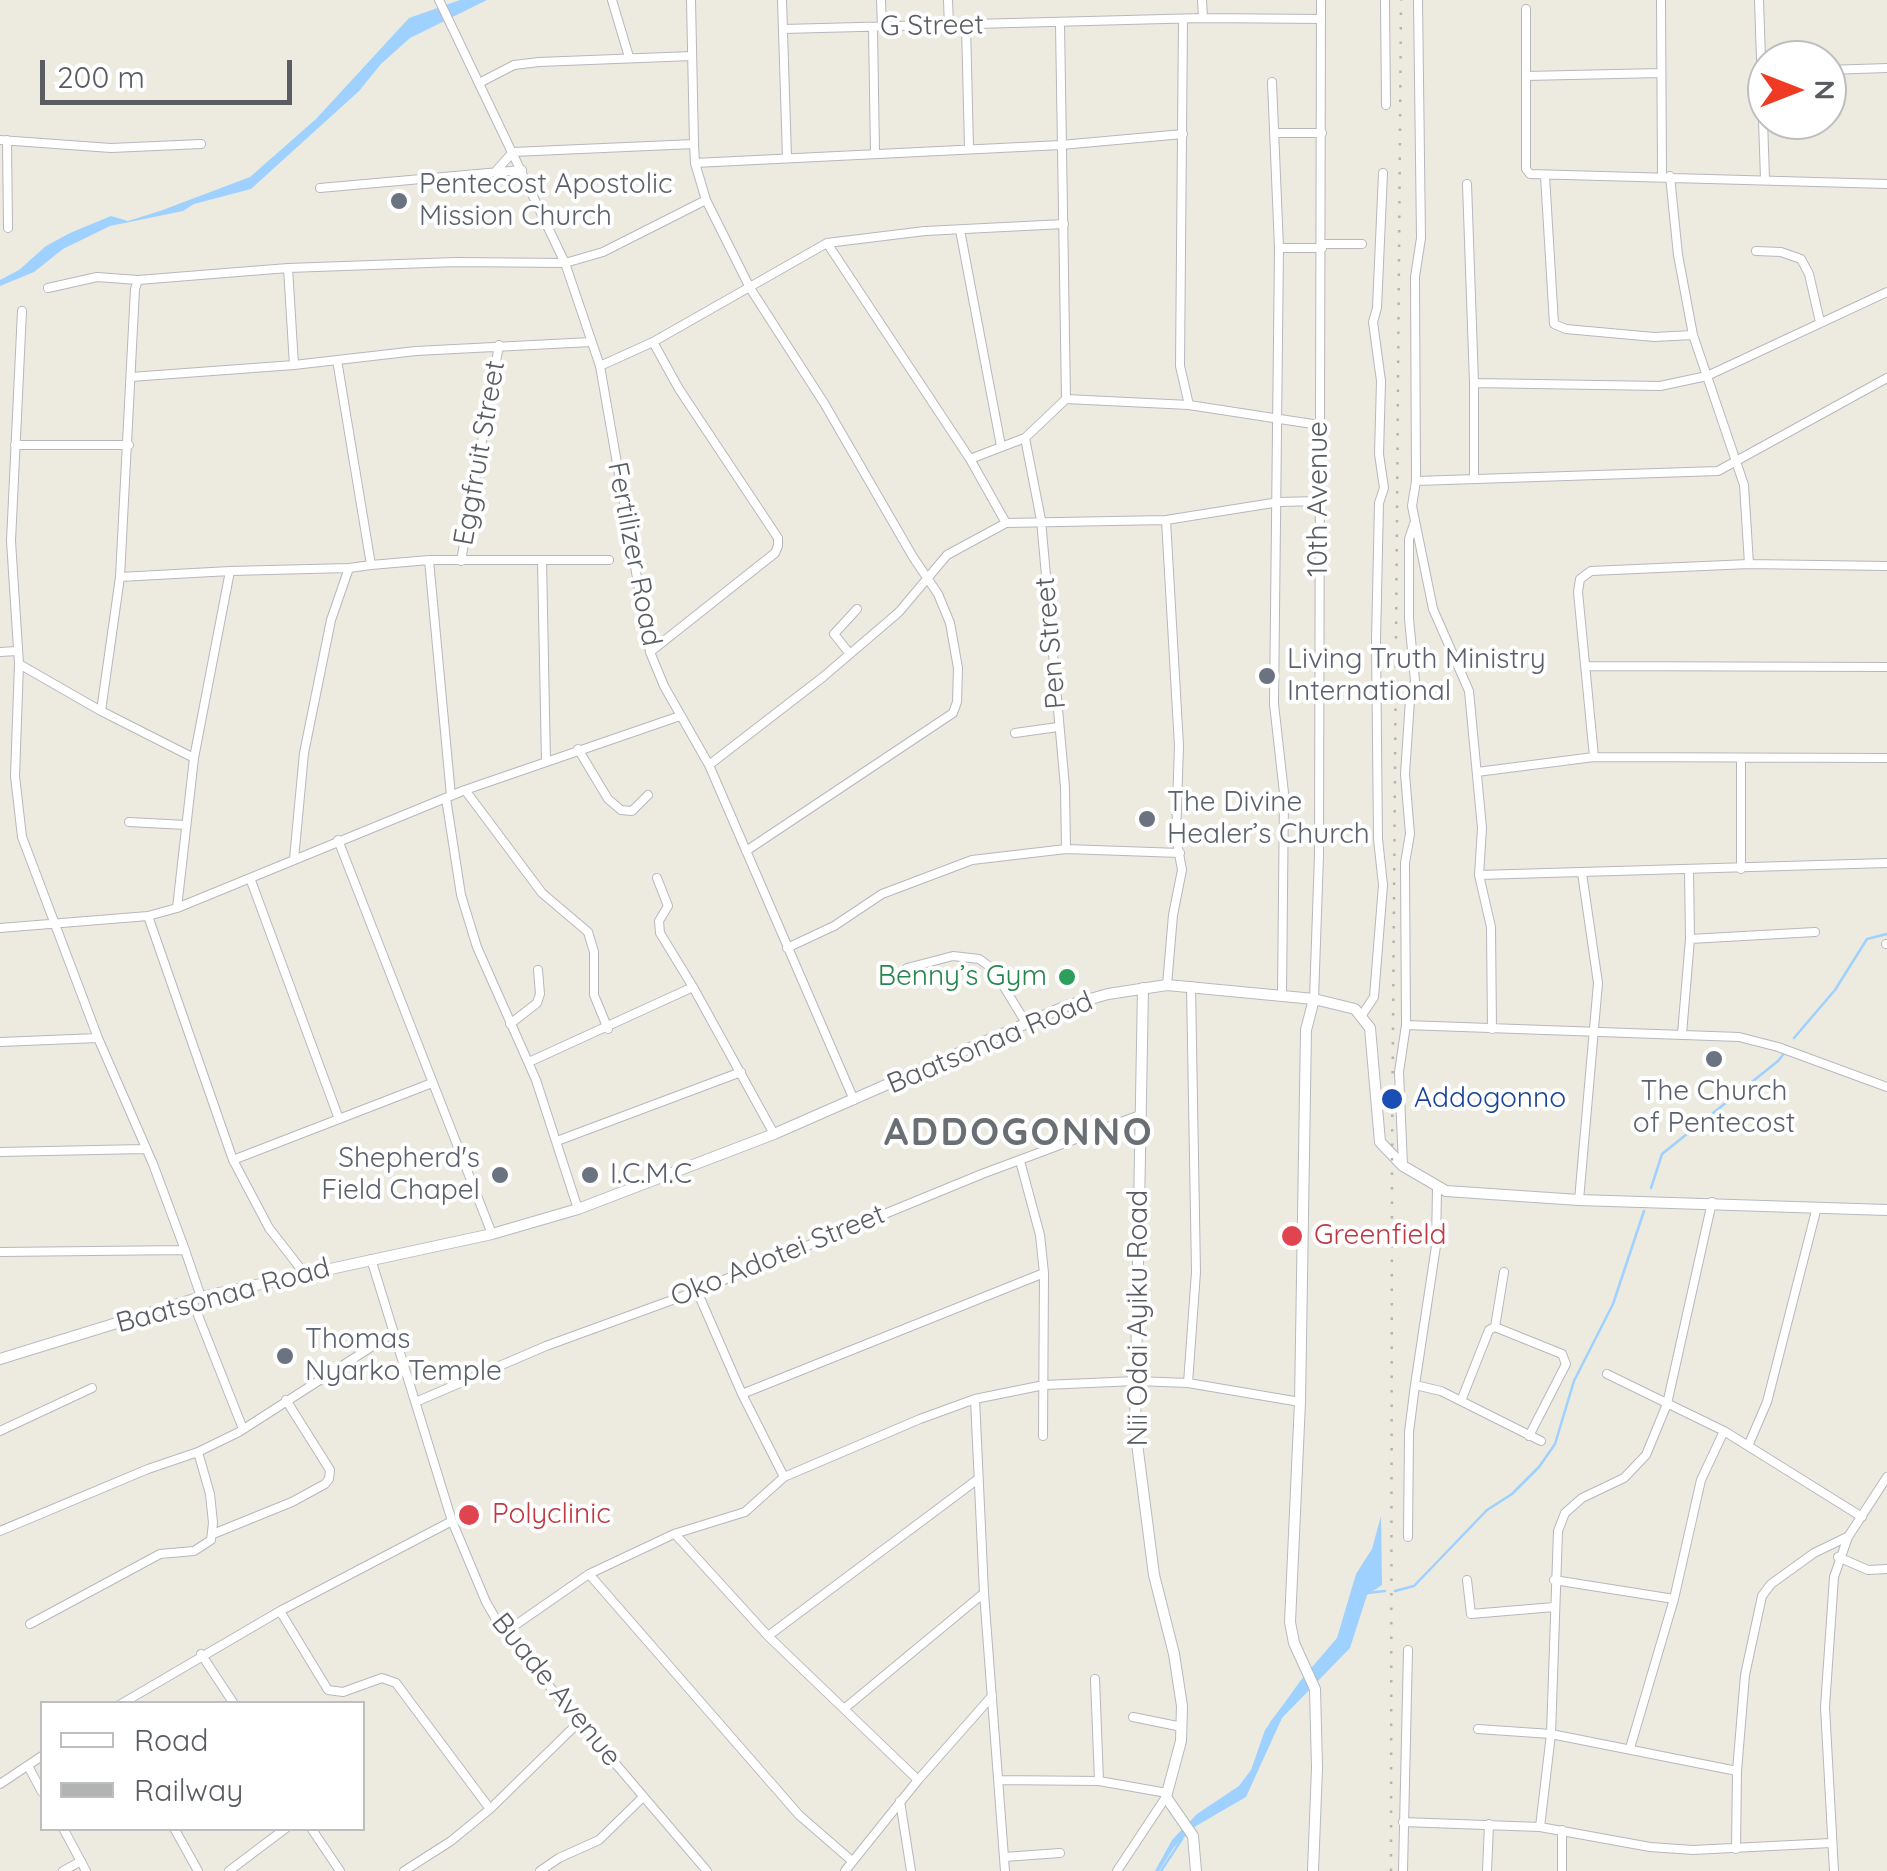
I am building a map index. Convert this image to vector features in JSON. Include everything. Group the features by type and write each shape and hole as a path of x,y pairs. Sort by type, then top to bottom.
{"street":[{"path":"612,0 629,58"},
{"path":"691,0 695,163 706,200 750,288 938,594 950,623 958,668 953,713 746,852"},
{"path":"782,0 787,157"},
{"path":"875,153 881,0"},
{"path":"948,0 949,26"},
{"path":"1202,0 1203,18"},
{"name":"10th Avenue","path":"1314,999 1319,835 1321,0"},
{"path":"1385,0 1386,104"},
{"path":"1418,0 1421,238 1415,278 1416,481 1412,506 1437,621 1469,691 1482,828 1480,875 1491,926 1492,1029"},
{"path":"1662,0 1666,176 1692,335 1744,486 1748,564"},
{"path":"1759,0 1762,40"},
{"name":"Fertilizer Road","path":"441,5 565,263 600,366 650,652 680,716 709,765 854,1100"},
{"path":"1526,9 1526,169 1534,176 1887,184"},
{"name":"G Street","path":"783,29 1203,18 1321,19"},
{"path":"1183,19 1180,366 1190,405"},
{"path":"1060,24 1066,399"},
{"path":"966,26 969,147"},
{"path":"479,83 514,65 692,56"},
{"path":"1847,69 1887,68"},
{"path":"1526,76 1662,74"},
{"path":"1272,82 1280,248 1274,704 1284,793 1282,995"},
{"path":"1276,133 1322,133"},
{"path":"695,163 1061,145 1182,134"},
{"path":"8,228 3,140 111,148 201,144"},
{"path":"1765,140 1765,179"},
{"path":"495,172 513,152 694,144"},
{"path":"320,188 522,170"},
{"path":"1383,173 1377,308 1372,322 1381,381 1379,454 1384,488 1379,503 1376,641 1378,838 1384,886 1374,998 1362,1015 1370,1028 1380,1142 1403,1166 1437,1188 1472,1195 1887,1210"},
{"path":"1545,176 1554,324 1566,329 1654,337 1692,335"},
{"path":"1467,184 1474,478"},
{"path":"48,288 98,276 138,280 288,268 565,263 603,252 706,200"},
{"path":"600,366 652,342 827,243 1064,224"},
{"path":"960,230 1001,446"},
{"path":"827,243 970,459 1006,522"},
{"path":"1280,248 1362,244"},
{"path":"1756,251 1781,252 1800,259 1809,274 1820,322"},
{"path":"288,268 294,365"},
{"path":"101,712 120,577 138,280"},
{"path":"1474,384 1660,386 1707,376 1887,292"},
{"path":"22,311 10,541 19,664 14,726 17,809 36,882 153,1164 243,1430"},
{"path":"132,377 499,345 592,342"},
{"path":"650,652 776,553 778,546 778,538 678,388 652,342"},
{"name":"Eggfruit Street","path":"461,560 499,345"},
{"path":"337,360 371,565"},
{"path":"1416,481 1718,471 1887,378"},
{"path":"970,459 1025,438 1066,399 1190,405 1319,425"},
{"name":"Pen Street","path":"1025,438 1041,520 1065,787 1066,850"},
{"path":"15,445 129,444"},
{"path":"709,765 899,612 947,555 1006,522 1166,520 1279,502 1320,501"},
{"path":"1166,520 1179,746 1176,836 1182,870 1166,985"},
{"path":"1403,1166 1399,1072 1406,1025 1405,863 1410,834 1405,774 1410,700 1415,682 1410,644 1409,539 1414,524"},
{"path":"429,560 448,797 461,895 476,947 529,1062 578,1209"},
{"path":"120,577 349,568 429,560 609,560"},
{"path":"542,560 546,762"},
{"path":"1594,758 1578,592 1580,579 1591,571 1748,564 1887,566"},
{"path":"294,858 304,753 316,687 331,620 349,568"},
{"path":"177,908 194,758 230,571"},
{"path":"850,654 834,634 858,609"},
{"path":"0,652 17,652"},
{"path":"19,664 101,712 194,758"},
{"path":"1587,666 1887,667"},
{"path":"0,928 148,916 177,908 466,790 680,716"},
{"path":"1015,733 1058,727"},
{"path":"578,749 608,799 621,810 632,811 648,794"},
{"path":"1477,772 1594,758 1887,758"},
{"path":"1741,760 1741,869"},
{"path":"466,790 542,893 588,932 594,952 594,995 608,1028"},
{"path":"128,822 186,825"},
{"path":"338,840 492,1234"},
{"path":"787,948 834,926 882,894 972,860 1066,850 1180,853"},
{"path":"1480,875 1887,863"},
{"path":"1682,1034 1690,939 1690,871"},
{"path":"1579,1200 1598,982 1582,873"},
{"path":"250,878 338,1119"},
{"path":"656,878 668,906 658,927 774,1134"},
{"path":"148,916 232,1160 269,1228 304,1273"},
{"path":"1690,939 1815,932"},
{"path":"907,968 953,956 979,959 993,969 1026,1023"},
{"path":"510,1024 537,1003 538,970"},
{"name":"Baatsonaa Road","path":"0,1359 197,1299 492,1234 578,1209 774,1134 1066,1006 1166,985 1314,999 1346,1005 1362,1015"},
{"path":"1188,1383 1196,1272 1191,986"},
{"path":"529,1062 693,987"},
{"name":"Nii Odai Ayiku Road","path":"1142,988 1135,1428 1154,1575 1180,1686 1182,1726 1166,1795"},
{"path":"1313,1871 1315,1689 1294,1642 1290,1622 1300,1402 1306,1030 1314,999"},
{"path":"1406,1025 1738,1037 1778,1046 1887,1087"},
{"path":"0,1042 98,1038"},
{"path":"557,1141 741,1072"},
{"path":"232,1160 432,1083"},
{"name":"Oko Adotei Street","path":"418,1401 546,1346 1140,1115"},
{"path":"0,1152 144,1149"},
{"path":"1020,1161 1040,1235 1044,1273 1043,1436"},
{"path":"1408,1537 1409,1432 1436,1246 1437,1188"},
{"path":"1540,1827 1552,1734 1558,1531 1565,1513 1582,1498 1624,1478 1640,1464 1667,1404 1712,1202"},
{"path":"1748,1446 1766,1402 1818,1206"},
{"path":"0,1252 185,1250"},
{"name":"Buade Avenue","path":"371,1258 452,1522 486,1602 504,1632 706,1871"},
{"path":"1495,1327 1504,1272"},
{"path":"742,1394 1044,1273"},
{"path":"697,1290 742,1394 784,1477"},
{"path":"1461,1401 1489,1330 1495,1327"},
{"path":"1495,1327 1565,1358 1566,1364 1529,1436"},
{"path":"0,1531 198,1452 243,1430 393,1333"},
{"path":"1607,1374 1724,1431 1862,1517"},
{"path":"504,1632 589,1574 674,1534 744,1512 784,1477 920,1418 975,1400 1044,1385 1136,1381 1188,1383 1300,1402"},
{"path":"1416,1385 1441,1391 1541,1441"},
{"path":"0,1431 92,1388"},
{"path":"30,1624 160,1554 202,1548 213,1534 320,1488 329,1479 330,1470 286,1400"},
{"path":"975,1400 984,1594 1005,1871"},
{"path":"1630,1748 1674,1599 1700,1480 1724,1431"},
{"path":"198,1452 210,1494 213,1534"},
{"path":"1834,1871 1825,1707 1830,1613 1838,1556 1887,1477"},
{"path":"768,1636 978,1479"},
{"path":"126,1701 280,1610 452,1522"},
{"path":"674,1534 768,1636 918,1780"},
{"path":"1736,1849 1737,1771 1745,1675 1762,1596 1771,1584 1814,1553 1848,1537"},
{"path":"1838,1556 1868,1570 1887,1569"},
{"path":"589,1574 798,1815 852,1861"},
{"path":"1467,1580 1471,1614 1554,1607"},
{"path":"1554,1580 1674,1599"},
{"path":"845,1708 984,1594"},
{"path":"280,1610 328,1690 343,1692 382,1678 396,1684 490,1810"},
{"path":"1403,1871 1408,1650"},
{"path":"201,1654 232,1701"},
{"path":"1096,1679 1099,1781"},
{"path":"845,1871 992,1696"},
{"path":"1133,1717 1182,1726"},
{"path":"404,1871 490,1810 579,1722"},
{"path":"1478,1729 1552,1734 1737,1771"},
{"path":"0,1784 40,1757"},
{"path":"28,1766 40,1788"},
{"path":"998,1780 1099,1781 1166,1795 1193,1836 1196,1871"},
{"path":"1116,1871 1166,1795"},
{"path":"540,1871 599,1840 643,1797"},
{"path":"900,1801 911,1871"},
{"path":"1403,1822 1540,1827 1650,1847 1736,1849 1832,1843"},
{"path":"1487,1871 1489,1824"},
{"path":"1562,1830 1562,1871"},
{"path":"64,1831 86,1871"},
{"path":"176,1831 198,1871"},
{"path":"229,1871 282,1831"},
{"path":"313,1831 340,1871"},
{"path":"1004,1858 1060,1853"},
{"path":"63,1871 81,1862"}],"water":[{"path":"460,0 487,0 410,38 359,91 251,189 194,204 183,211 110,226 63,249 34,272 0,286 0,280 70,233 111,216 128,221 250,177 316,119 409,18"},
{"path":"1381,1516 1382,1585 1367,1595 1350,1648 1282,1718 1246,1797 1196,1826 1155,1871 1172,1840 1197,1814 1239,1786 1251,1770 1265,1730 1337,1638 1356,1574 1372,1549"}],"waterway":[{"path":"1794,1038 1835,990 1867,939 1887,934"},
{"path":"1651,1188 1662,1154 1786,1051"},
{"path":"1395,1591 1414,1586 1487,1510 1512,1494 1539,1467 1555,1444 1574,1381 1613,1304 1644,1211"},
{"path":"1367,1593 1385,1591"},
{"path":"1271,1723 1284,1706"},
{"path":"1161,1871 1182,1839"}],"railway":[{"path":"1391,1871 1401,0"}],"place":[{"name":"Pentecost Apostolic Mission Church","path":"399,201"},
{"name":"Living Truth Ministry International","path":"1267,676"},
{"name":"The Divine Healer’s Church","path":"1147,819"},
{"name":"Benny’s Gym","path":"1067,977"},
{"name":"The Church of Pentecost","path":"1714,1059"},
{"name":"Addogonno","path":"1392,1099"},
{"name":"Shepherd's Field Chapel","path":"500,1175"},
{"name":"I.C.M.C","path":"590,1175"},
{"name":"Greenfield","path":"1292,1236"},
{"name":"Thomas Nyarko Temple","path":"285,1356"},
{"name":"Polyclinic","path":"469,1515"}],"district":[{"name":"ADDOGONNO","path":"1019,1134"}]}
